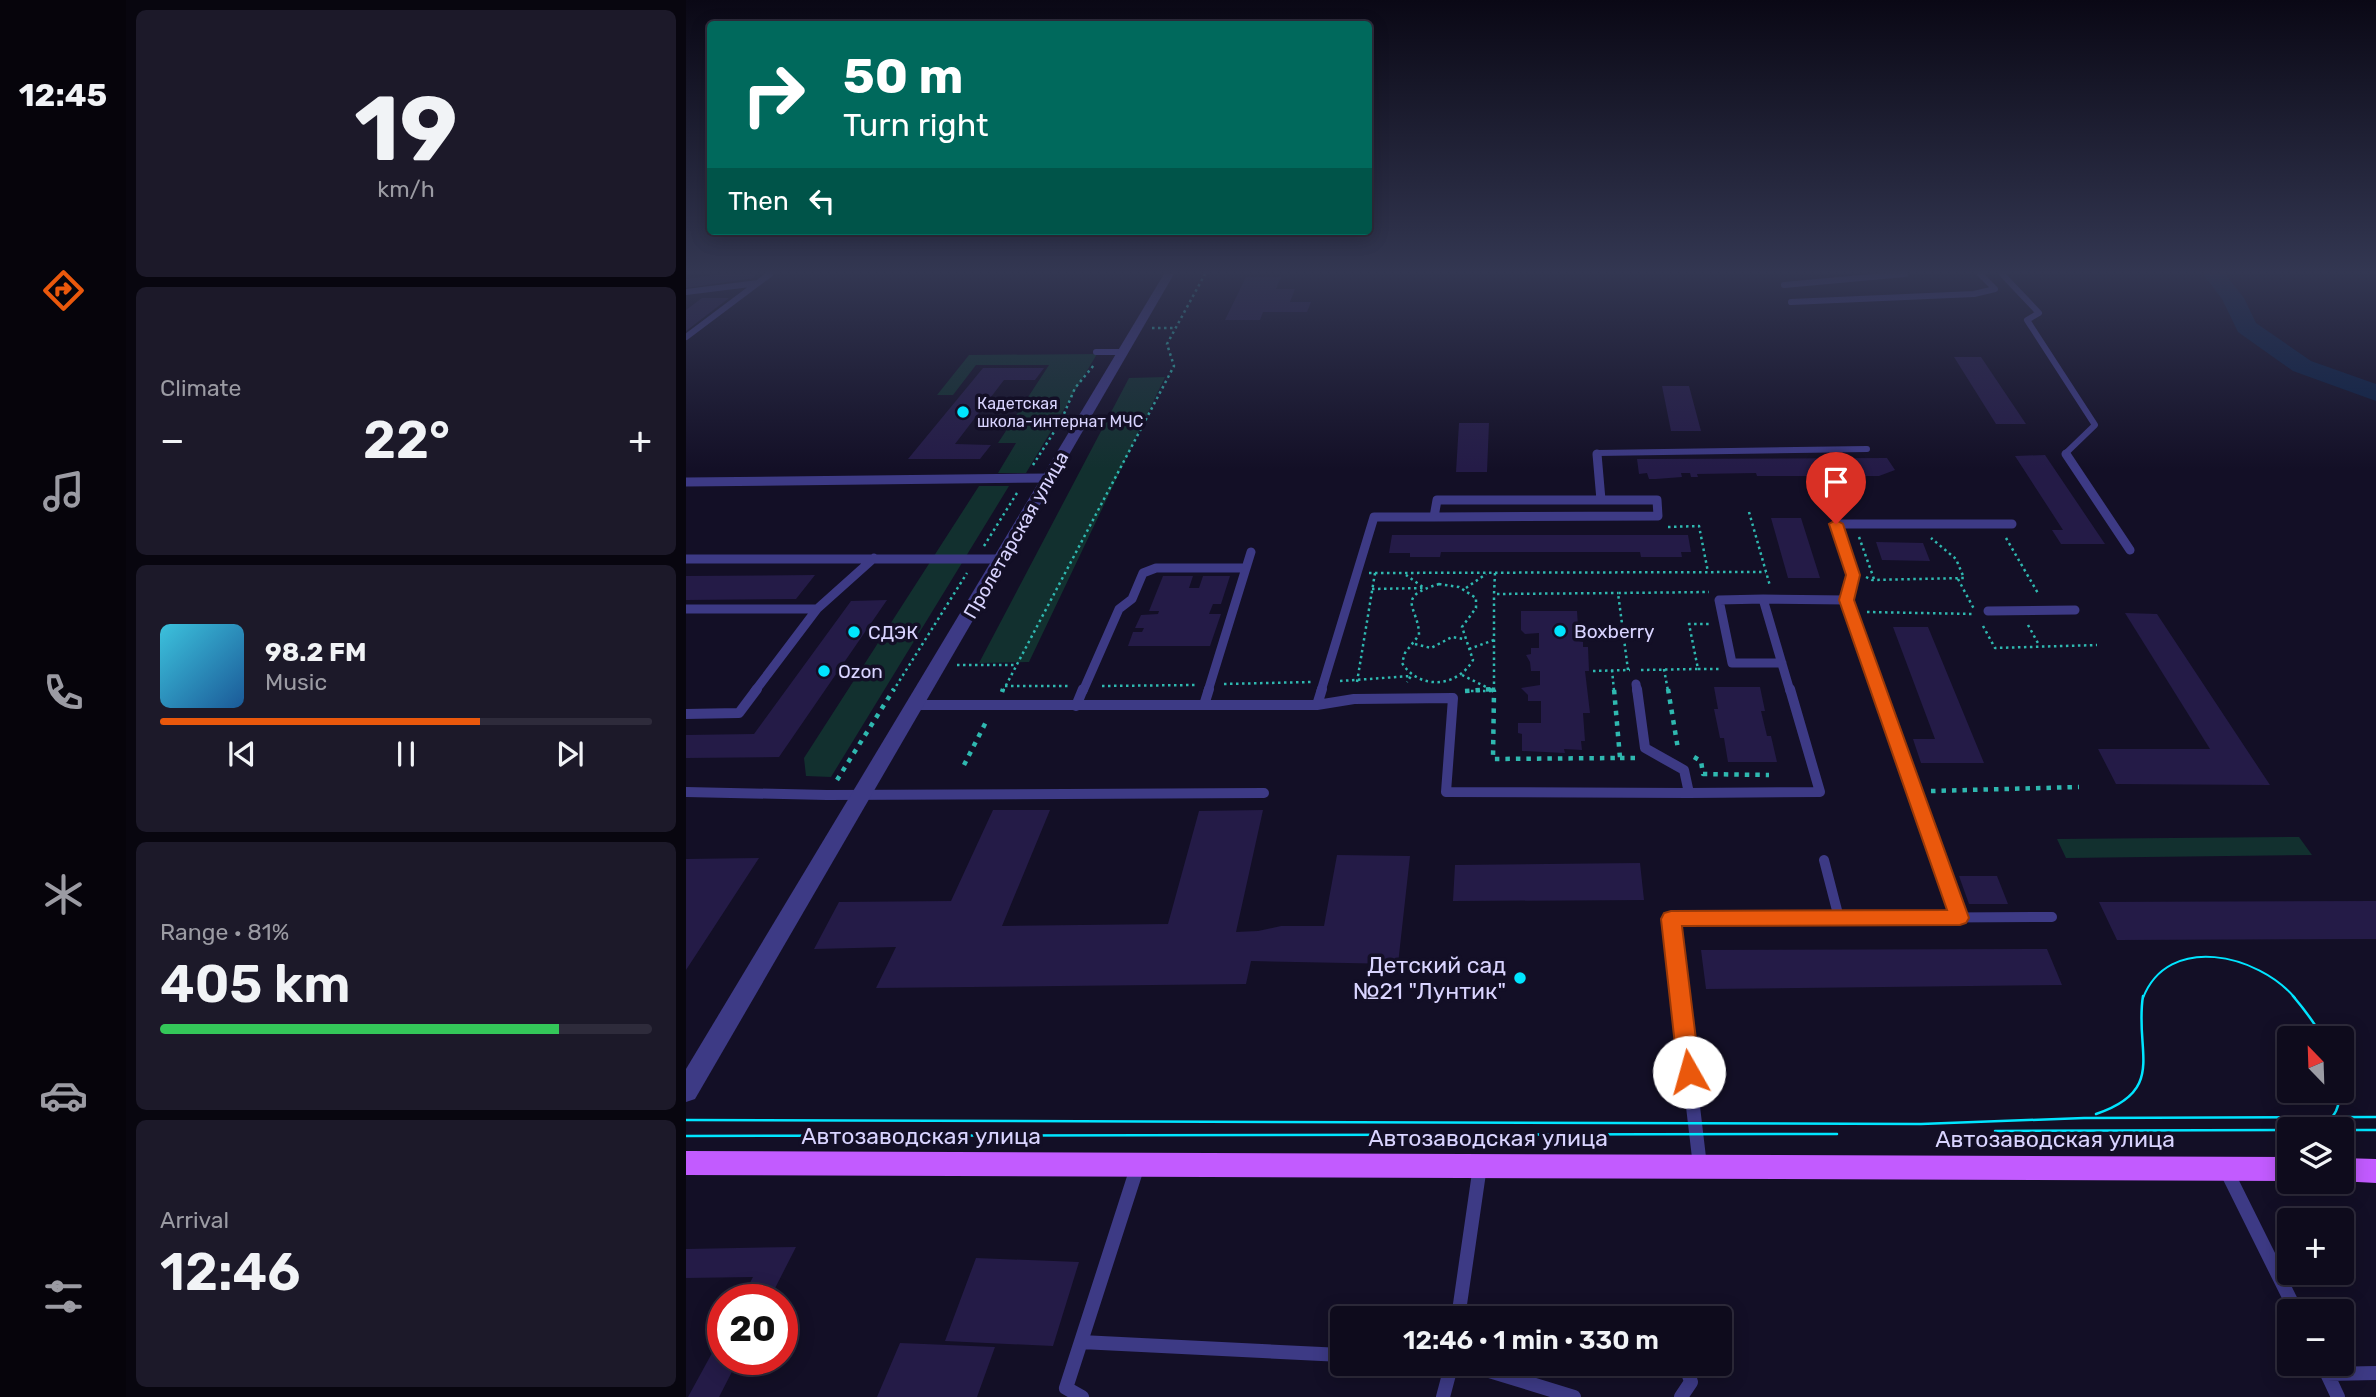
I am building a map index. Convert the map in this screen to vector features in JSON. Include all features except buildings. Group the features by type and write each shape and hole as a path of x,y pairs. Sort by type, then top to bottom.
{"main road":[{"name":"Автозаводская улица","path":"686,1163 2277,1169"},
{"path":"2354,1170 2376,1171"}],"street":[{"name":"Пролетарская улица","path":"686,1091 1131,339"}],"lane":[{"path":"2039,339 2095,425 2066,453 2130,550"},
{"path":"1099,352 1123,352"},
{"path":"1601,500 1597,453 1867,449"},
{"path":"686,482 1050,478"},
{"path":"1317,705 1374,517 1434,517 1658,516 1657,500 1437,500 1434,517"},
{"path":"1960,918 1847,600 1853,575 1836,524 2012,524"},
{"path":"1204,705 1251,552"},
{"path":"686,714 738,713 817,609 874,558"},
{"path":"686,559 1003,559"},
{"path":"1076,706 1119,609 1132,599 1143,573 1147,570 1246,568"},
{"path":"916,705 1317,705 1354,699 1453,698 1446,792 1820,792 1763,599"},
{"path":"1782,663 1732,663 1719,600 1847,600"},
{"path":"686,609 817,609"},
{"path":"1988,611 2075,610"},
{"path":"1636,684 1645,748 1684,770 1689,793"},
{"path":"686,792 827,795 1264,793"},
{"path":"1824,860 1839,918"},
{"path":"1700,1166 1671,919 2052,917"},
{"path":"1082,1397 1066,1388 1138,1164"},
{"path":"1460,1306 1480,1166"},
{"path":"2225,1168 2290,1299"},
{"path":"1081,1342 1330,1353"},
{"path":"2354,1371 2376,1373"},
{"path":"1443,1397 1448,1376"},
{"path":"1505,1376 1574,1397"},
{"path":"1681,1397 1692,1382 1690,1376"},
{"path":"2328,1376 2338,1397"}],"path":[{"path":"964,765 1174,366 1167,344 1170,339"},
{"path":"827,795 1061,421 1075,388 1099,352"},
{"path":"1749,512 1772,592"},
{"path":"1998,524 2048,610"},
{"path":"1850,568 1872,580 1965,577 1956,559 1924,533"},
{"path":"1356,687 1375,573 1766,572"},
{"path":"1404,573 1424,588"},
{"path":"1465,588 1487,573"},
{"path":"1495,573 1493,759 1620,758 1612,670"},
{"path":"1851,612 1977,614 1958,579"},
{"path":"1005,686 1324,682 1411,676 1430,682 1451,680 1470,668 1474,660 1462,628 1476,608 1476,598 1465,588 1439,584 1424,588 1372,589"},
{"path":"1411,676 1402,663 1404,654 1415,644 1421,632 1410,606 1413,596 1424,588"},
{"path":"1494,594 1721,592"},
{"path":"1618,593 1628,670"},
{"path":"2020,610 2040,646"},
{"path":"1698,669 1689,624 1724,624"},
{"path":"1983,625 1995,648 2097,645"},
{"path":"1415,644 1431,648 1452,637 1464,639"},
{"path":"1469,649 1494,640"},
{"path":"909,665 1017,665"},
{"path":"1664,669 1679,756"},
{"path":"1593,671 1733,669"},
{"path":"1462,674 1494,691"},
{"path":"1406,684 1411,676"},
{"path":"1454,692 1494,691"},
{"path":"1693,756 1701,761 1703,774 1781,775"},
{"path":"1915,791 2079,787"}],"green space":[{"path":"1097,354 1026,473 998,473 1016,443 998,443 1049,365 976,365 953,395 937,395 969,355"},
{"path":"1165,377 1029,662 979,663 1129,378"},
{"path":"979,486 1009,486 831,777 806,776 804,758"},
{"path":"2299,837 2312,855 2066,858 2057,839"}],"waterway":[{"path":"2264,339 2302,366 2376,393"}],"tram line":[{"path":"2143,998 2155,978 2172,964 2192,958 2214,957 2259,970 2293,996"},
{"path":"2096,1114 2118,1104 2132,1093 2140,1081 2143,1067 2143,996"},
{"path":"2293,996 2321,1034 2335,1065 2340,1097 2332,1117"},
{"path":"686,1120 1921,1124 2084,1118 2277,1117"},
{"path":"2354,1117 2376,1117"},
{"path":"1995,1131 2277,1130"},
{"path":"2354,1130 2376,1130"},
{"path":"686,1136 1837,1134"}],"place":[{"name":"Кадетская школа-интернат МЧС","path":"963,412"},
{"name":"Boxberry","path":"1560,631"},
{"name":"СДЭК","path":"854,632"},
{"name":"Ozon","path":"824,671"},
{"name":"Детский сад №21 \"Лунтик\"","path":"1520,978"}],"route":[{"path":"1689,1072 1671,919 1960,918 1847,600 1853,575 1836,524"}]}
